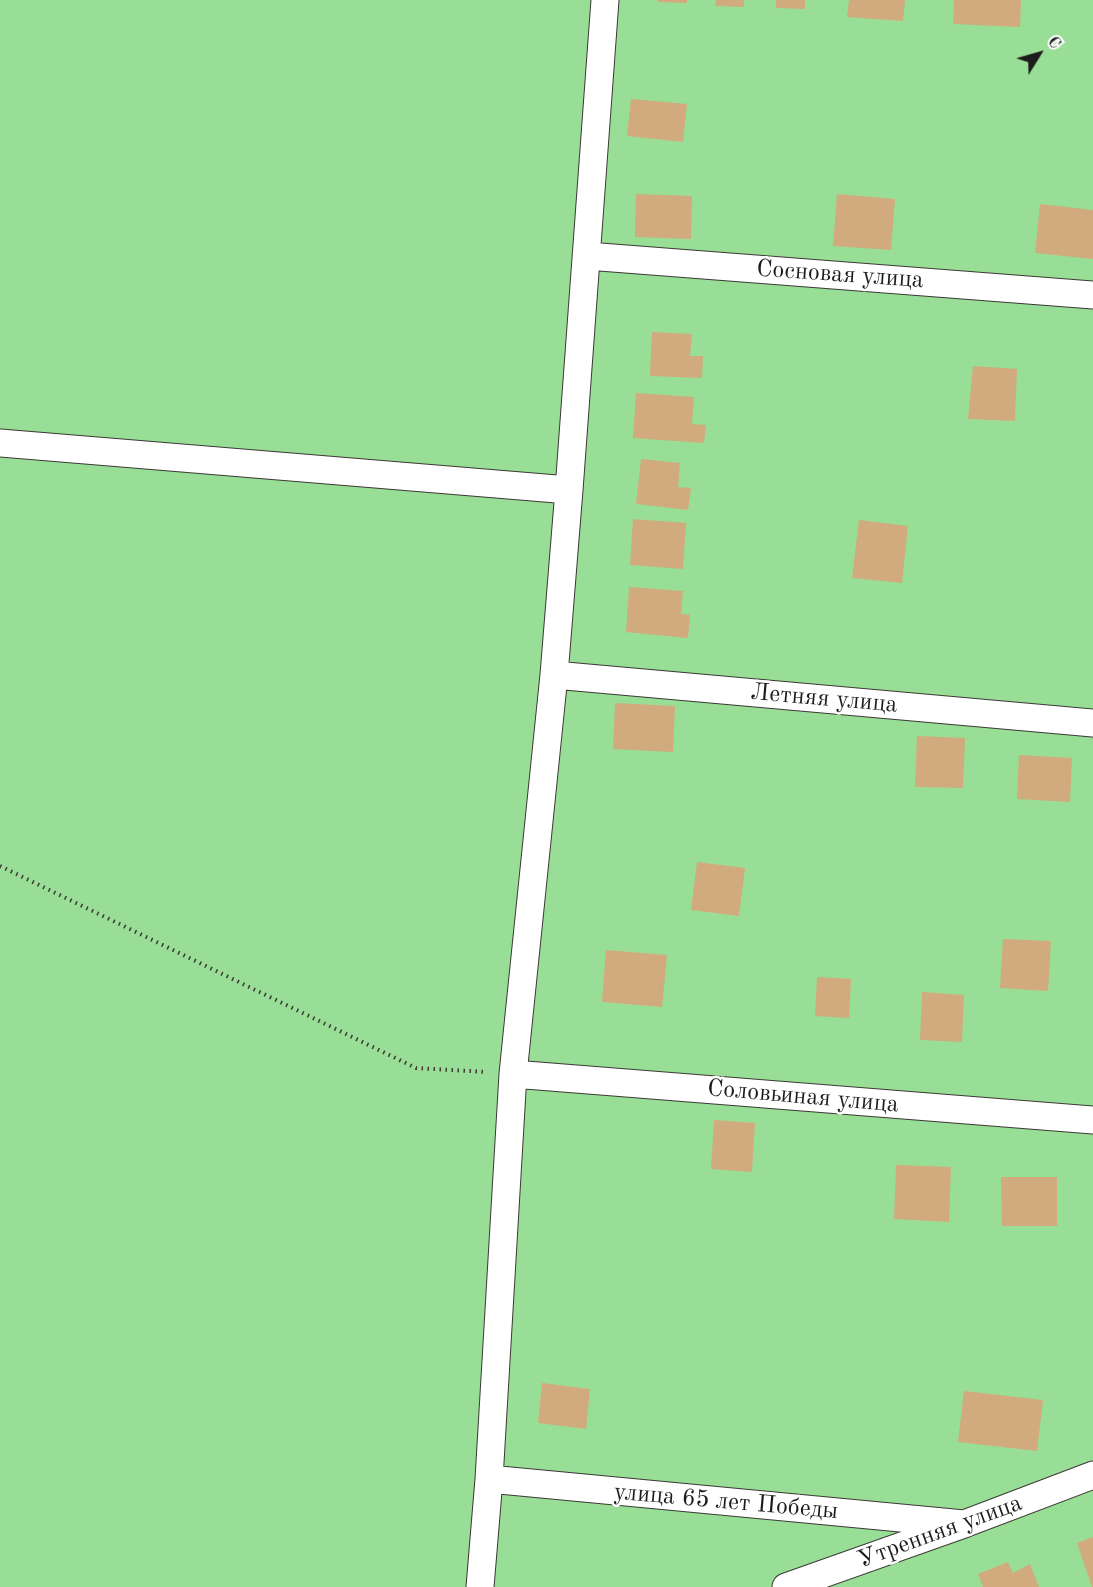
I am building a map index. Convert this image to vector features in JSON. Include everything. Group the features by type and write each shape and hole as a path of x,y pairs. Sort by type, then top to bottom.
{"street":[{"path":"480,1587 489,1479 513,1074 554,675 605,0"},
{"name":"Сосновая улица","path":"587,256 1093,295"},
{"path":"0,443 569,490"},
{"name":"Летняя улица","path":"554,675 1093,723"},
{"name":"Соловьиная улица","path":"513,1074 1093,1120"},
{"name":"Утренняя улица","path":"786,1587 964,1524 1093,1475"},
{"name":"улица 65 лет Победы","path":"489,1479 964,1524"}],"path":[{"path":"0,866 416,1068 513,1074"}],"green space":[{"path":"0,0 1093,0 1093,1587 0,1587"}],"building":[{"path":"658,0 687,0 687,3 658,2"},
{"path":"716,0 744,0 744,7 715,6"},
{"path":"776,0 805,0 805,9 776,8"},
{"path":"849,0 905,0 903,21 847,17"},
{"path":"954,0 1021,0 1020,27 953,24"},
{"path":"631,99 687,104 683,142 627,136"},
{"path":"636,194 692,196 691,239 635,237"},
{"path":"837,194 895,199 891,250 833,246"},
{"path":"1040,204 1093,210 1093,259 1035,253"},
{"path":"652,332 692,334 690,356 703,356 702,378 650,376"},
{"path":"973,366 1017,369 1015,421 968,419"},
{"path":"636,393 694,397 692,424 706,425 704,443 633,438"},
{"path":"641,459 680,463 678,487 691,488 688,510 636,504"},
{"path":"633,519 686,523 683,569 630,565"},
{"path":"859,520 908,526 902,583 852,578"},
{"path":"629,587 683,591 681,614 690,615 688,638 626,632"},
{"path":"615,703 675,706 673,752 613,749"},
{"path":"917,736 965,738 963,788 915,787"},
{"path":"1019,755 1072,758 1070,802 1017,799"},
{"path":"697,862 745,868 739,916 691,910"},
{"path":"1003,939 1051,941 1048,991 1000,988"},
{"path":"606,950 667,955 662,1007 602,1002"},
{"path":"817,977 851,979 849,1018 815,1016"},
{"path":"922,992 964,995 962,1042 920,1040"},
{"path":"714,1120 755,1123 752,1172 711,1169"},
{"path":"896,1165 951,1167 949,1222 894,1219"},
{"path":"1001,1177 1057,1177 1057,1226 1002,1226"},
{"path":"542,1383 590,1389 586,1429 538,1423"},
{"path":"964,1391 1043,1400 1037,1451 958,1442"},
{"path":"1093,1537 1093,1587 1092,1587 1077,1543"},
{"path":"1008,1562 1013,1573 1030,1564 1039,1587 983,1587 978,1574"}]}
